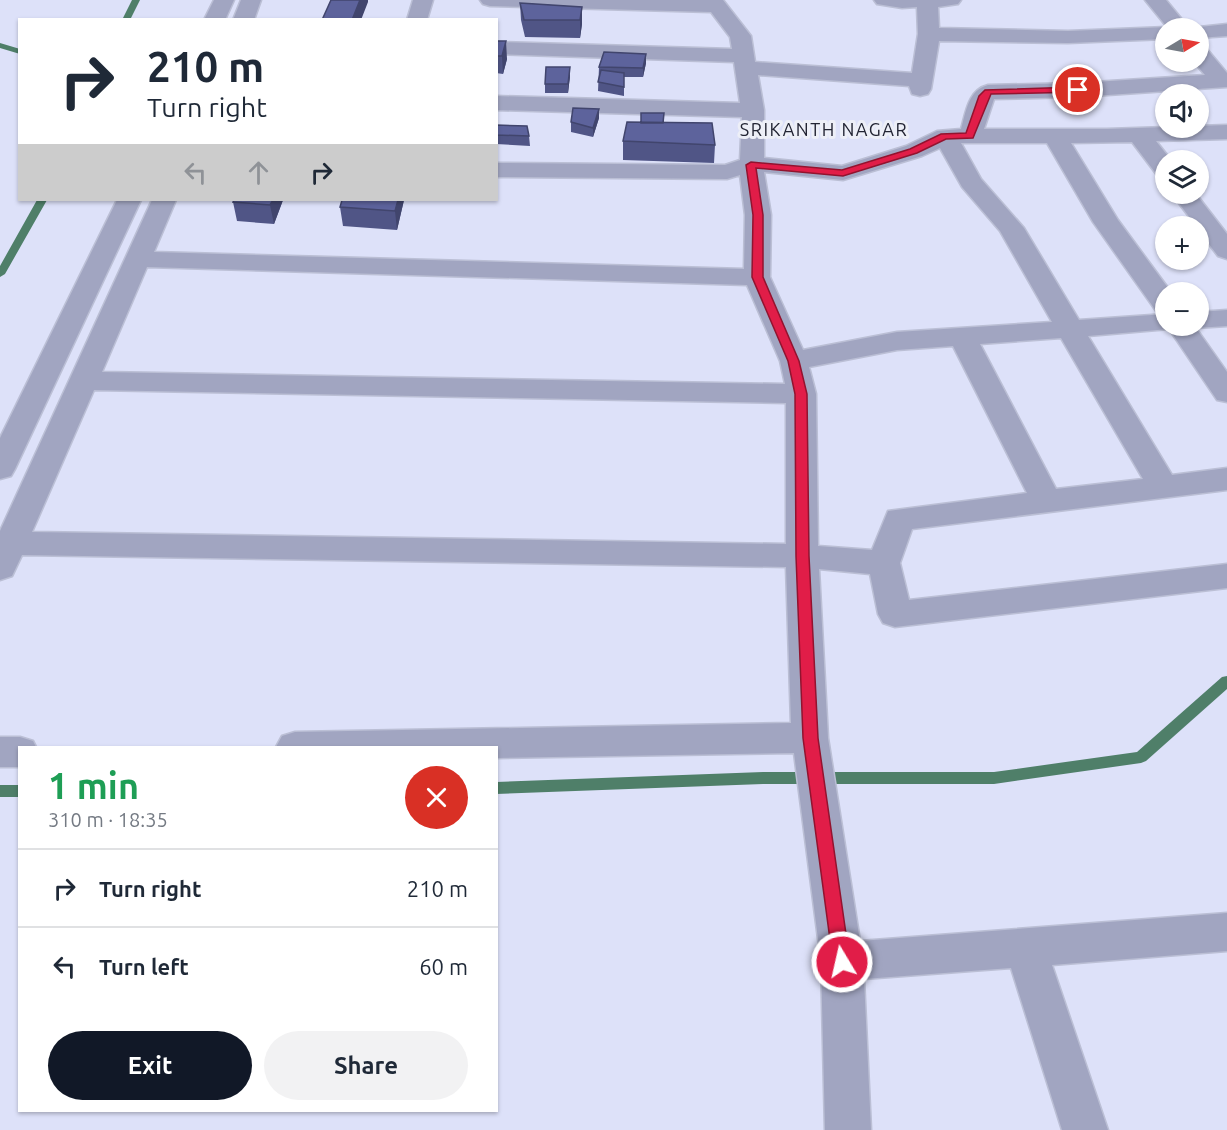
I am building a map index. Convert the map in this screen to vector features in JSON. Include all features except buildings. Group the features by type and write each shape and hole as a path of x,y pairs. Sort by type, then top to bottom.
{"street":[{"path":"215,18 224,0"},
{"path":"244,18 251,0"},
{"path":"418,18 423,0"},
{"path":"490,0 715,3 740,36 753,110 751,165 758,215 757,277 794,361 801,394 802,556 810,738 825,859 842,962 848,1130"},
{"path":"884,0 902,2 951,0"},
{"path":"1155,0 1170,18"},
{"path":"498,48 745,62 921,85 929,34 927,1"},
{"path":"1209,31 1227,30"},
{"path":"929,34 1073,63 1155,87"},
{"path":"970,136 983,96 988,92 1155,37"},
{"path":"1209,64 1224,80 1209,103"},
{"path":"498,103 753,110"},
{"path":"498,170 727,172 751,165 843,173 914,151 945,136 1227,132"},
{"path":"1139,135 1155,156"},
{"path":"945,136 971,182 1011,228 1163,487"},
{"path":"1055,136 1106,222 1155,290"},
{"path":"0,469 129,201"},
{"path":"164,201 4,551 802,556 884,563"},
{"path":"1192,204 1227,251"},
{"path":"138,259 757,277"},
{"path":"1209,319 1227,318"},
{"path":"794,361 897,341 1155,323"},
{"path":"963,336 1047,501"},
{"path":"1187,336 1227,393"},
{"path":"83,381 801,394"},
{"path":"1227,479 899,519 884,563 894,614 1227,576"},
{"path":"353,746 810,738"},
{"path":"0,752 18,752"},
{"path":"842,962 1227,932"},
{"path":"1025,947 1085,1130"}],"waterway":[{"path":"127,18 136,0"},
{"path":"0,45 18,51"},
{"path":"0,274 41,201"},
{"path":"498,788 763,778 994,778 1141,757 1227,681"},
{"path":"0,791 18,791"}],"district":[{"name":"SRIKANTH NAGAR","path":"824,129"}],"route":[{"path":"842,962 825,859 810,738 802,556 801,394 794,361 757,277 758,215 751,165 843,173 914,151 945,136 970,136 983,96 988,92 1078,90"}]}
